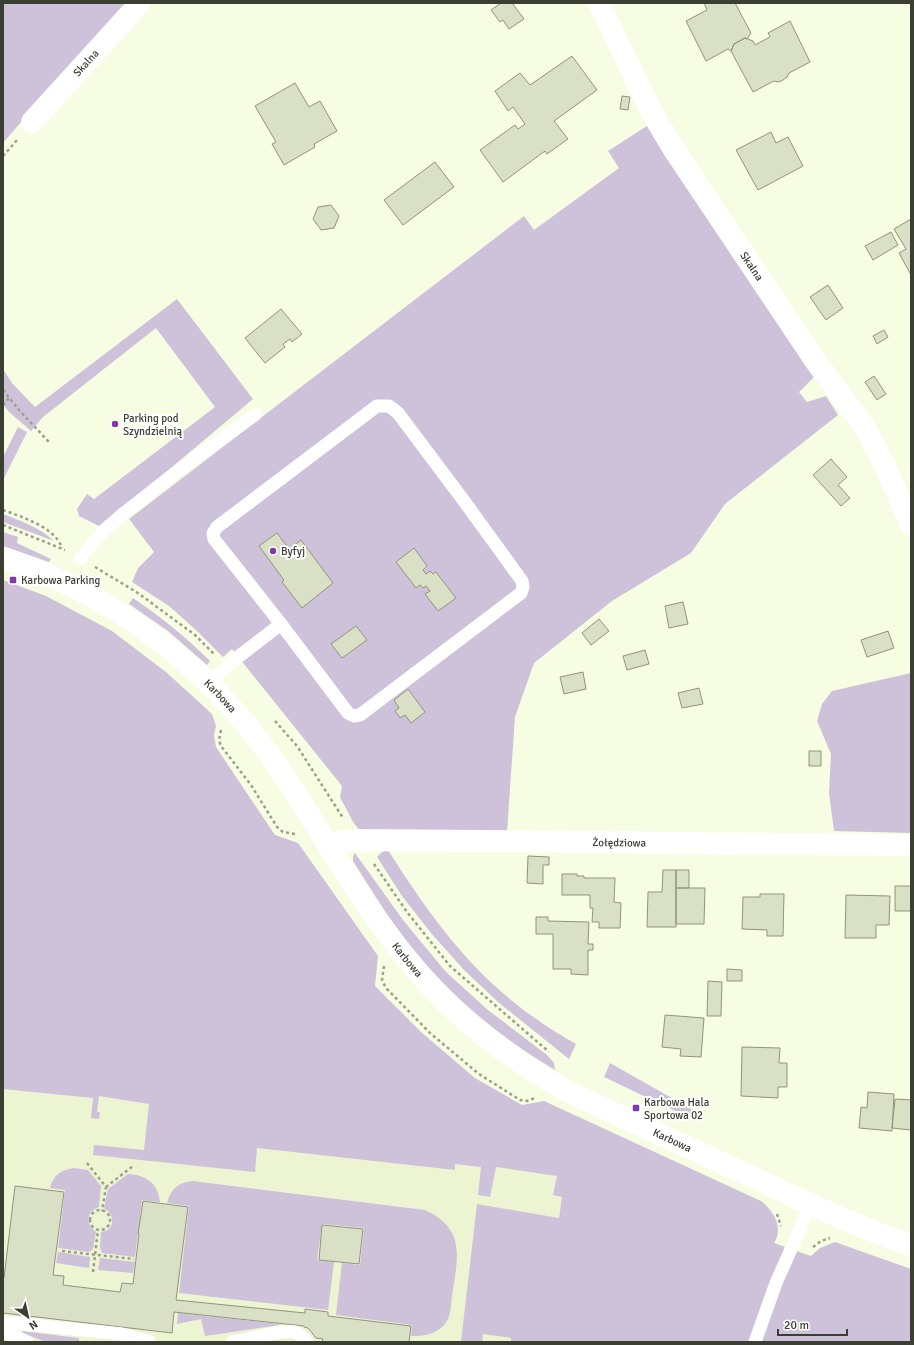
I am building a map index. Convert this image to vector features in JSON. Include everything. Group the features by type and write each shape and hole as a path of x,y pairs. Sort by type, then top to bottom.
{"street":[{"name":"Skalna","path":"32,122 140,3"},
{"name":"Skalna","path":"599,3 652,113 677,154 814,359 865,428 885,466 911,526"},
{"name":"Karbowa","path":"3,558 64,581 113,608 142,626 209,683 248,726 278,767 380,925 401,952 422,978 442,998 461,1016 506,1052 554,1084 811,1204 867,1229 911,1245"},
{"name":"Żołędziowa","path":"330,848 340,842 358,840 911,845"}],"lane":[{"path":"377,406 389,406 398,413 496,544 522,581 523,587 521,593 360,715 354,716 348,713 281,624 214,539 213,533 217,527 377,406"},
{"path":"80,558 101,533 124,513 256,414"},
{"path":"209,683 226,667 281,624"},
{"path":"755,1342 776,1283 811,1204"},
{"path":"3,1322 122,1334 150,1342"},
{"path":"3,1331 27,1342"},
{"path":"232,1342 282,1332 293,1332 302,1336 307,1342"}],"path":[{"path":"3,390 49,442"},
{"path":"3,405 9,398"},
{"path":"3,510 26,518 51,533 60,541 62,548"},
{"path":"3,525 62,548 138,593 195,635 226,667"},
{"path":"272,718 297,746 407,912 450,966 552,1055"},
{"path":"221,728 219,740 221,746 251,785 277,827 283,832 299,835"},
{"path":"384,960 382,980 386,988 430,1033 479,1074 520,1100 538,1097"},
{"path":"87,1163 106,1187"},
{"path":"102,1210 106,1187 132,1166"},
{"path":"102,1210 106,1212 110,1220 106,1227 102,1230 98,1230 91,1225 91,1216 94,1212 102,1210"},
{"path":"777,1212 781,1225 781,1237 809,1250 821,1241 835,1236"},
{"path":"93,1272 98,1230"},
{"path":"62,1251 134,1259"}],"shaded area":[{"path":"3,3 127,3 73,62 3,143"},
{"path":"647,126 665,156 814,377 799,392 807,402 826,396 838,415 725,504 691,553 612,601 534,663 515,717 507,832 361,832 353,822 340,797 342,786 232,649 223,657 169,606 132,582 138,568 154,552 129,519 524,216 534,230 619,168 608,151"},
{"path":"177,299 253,399 109,520 99,526 79,516 77,509 87,494 94,499 215,407 156,328 43,417 31,431 9,412 3,404 3,369 12,383 35,407"},
{"path":"18,427 27,432 3,480 3,457"},
{"path":"3,514 36,528 54,541 3,522"},
{"path":"3,532 18,537 17,543 51,559 49,562 3,546"},
{"path":"3,580 46,596 112,631 166,672 212,714 216,726 214,735 216,747 275,835 298,843 378,956 375,986 421,1032 475,1078 522,1105 544,1101 761,1201 770,1210 778,1226 777,1237 774,1243 811,1256 820,1248 835,1242 911,1269 911,1342 511,1342 511,1338 483,1334 482,1342 461,1342 477,1204 559,1218 562,1197 553,1195 557,1176 496,1167 490,1197 478,1195 481,1167 455,1164 455,1170 257,1148 255,1172 93,1155 94,1145 144,1150 149,1104 99,1096 97,1112 100,1112 99,1119 91,1118 93,1098 3,1089"},
{"path":"133,598 192,644 210,661 207,665 168,631 129,604"},
{"path":"911,673 911,833 834,831 829,793 831,754 817,721 822,704 832,691"},
{"path":"388,850 427,908 455,945 471,962 504,994 521,1008 576,1044 569,1059 498,1002 464,970 431,933 402,896 377,857 382,852"},
{"path":"355,853 403,920 446,972 488,1010 547,1055 554,1063 555,1070 514,1044 476,1014 424,963 387,914 353,861 353,856"},
{"path":"610,1063 693,1110 690,1118 604,1077"},
{"path":"3,1082 568,1162 540,1342 3,1342"},
{"path":"74,1168 88,1170 101,1186 99,1207 89,1215 88,1218 92,1229 96,1232 93,1249 89,1252 58,1248 65,1190 50,1188 51,1183 55,1176 61,1172"},
{"path":"128,1174 140,1176 150,1181 157,1190 160,1202 142,1200 135,1257 102,1253 100,1248 101,1232 106,1231 112,1222 110,1214 104,1208 108,1189"},
{"path":"193,1181 425,1210 447,1226 453,1235 456,1245 456,1268 448,1320 440,1329 432,1333 411,1336 412,1325 336,1315 342,1263 360,1265 364,1228 322,1224 317,1260 334,1262 328,1310 179,1293 189,1206 167,1203 176,1187 183,1183"},
{"path":"58,1252 90,1257 89,1268 56,1263"},
{"path":"100,1258 135,1262 133,1273 98,1270"},
{"path":"178,1313 279,1325 205,1336 201,1319 177,1324"},
{"path":"22,1331 79,1338 79,1342 46,1342 22,1333"}],"building":[{"path":"501,3 512,3 524,19 509,29 503,20 500,22 491,10"},
{"path":"704,3 735,3 751,33 747,39 745,38 734,44 731,51 728,49 706,61 686,21 707,10"},
{"path":"790,21 810,62 789,73 783,80 779,82 774,81 753,92 731,51 734,44 745,38 753,41 755,45 770,37 768,33"},
{"path":"572,56 597,90 554,121 568,139 547,154 545,151 503,182 480,150 515,125 518,129 525,124 513,107 508,111 495,91 520,73 530,85"},
{"path":"295,83 309,107 320,101 337,131 314,144 315,147 284,165 272,144 276,142 255,106"},
{"path":"622,96 630,97 628,110 620,109"},
{"path":"771,132 776,143 788,137 803,166 758,190 736,150"},
{"path":"435,162 454,187 403,225 384,200"},
{"path":"331,205 339,216 334,228 321,230 313,219 318,207"},
{"path":"911,219 911,275 899,253 906,249 894,229"},
{"path":"891,232 898,245 873,260 865,246"},
{"path":"828,285 843,308 826,320 810,297"},
{"path":"281,309 302,334 292,342 290,339 283,344 285,347 265,363 245,338"},
{"path":"884,330 888,337 877,344 873,336"},
{"path":"874,376 886,394 877,400 865,382"},
{"path":"831,459 847,477 838,485 850,498 841,506 813,475"},
{"path":"277,533 289,549 301,540 333,583 302,608 282,582 284,580 259,546"},
{"path":"414,548 427,566 423,570 426,574 430,571 433,574 436,572 456,598 438,611 425,594 430,591 426,586 423,588 420,585 416,588 396,562"},
{"path":"683,602 688,624 669,628 665,606"},
{"path":"599,619 609,631 591,645 582,633"},
{"path":"356,626 367,640 342,658 331,644"},
{"path":"888,631 894,648 867,657 861,640"},
{"path":"645,650 649,664 627,670 623,656"},
{"path":"583,672 586,689 564,694 560,677"},
{"path":"699,688 703,704 682,708 678,693"},
{"path":"408,689 425,712 411,723 405,715 400,718 395,711 399,708 394,700"},
{"path":"809,751 821,751 821,766 809,766"},
{"path":"528,856 549,857 549,865 543,865 543,884 527,883"},
{"path":"663,870 676,870 676,927 647,927 648,892 662,892"},
{"path":"676,870 689,870 689,888 676,888"},
{"path":"562,874 577,874 577,876 584,876 584,878 615,878 614,902 621,903 620,928 599,928 599,922 592,922 593,908 590,908 590,895 562,895"},
{"path":"895,886 911,886 911,911 895,911"},
{"path":"676,888 705,888 704,924 676,924"},
{"path":"760,894 784,894 783,936 767,936 767,930 742,929 743,897 760,897"},
{"path":"846,895 890,896 889,925 876,925 876,938 845,938"},
{"path":"536,917 548,917 548,921 589,922 588,944 593,944 593,950 588,950 588,975 571,974 571,969 553,969 553,934 536,934"},
{"path":"727,969 742,970 742,981 727,981"},
{"path":"708,981 722,982 721,1016 707,1016"},
{"path":"665,1015 704,1018 701,1057 680,1056 681,1049 662,1047"},
{"path":"742,1047 780,1048 779,1063 787,1063 787,1087 778,1087 778,1098 741,1096"},
{"path":"868,1092 894,1094 892,1131 859,1128 861,1107 867,1108"},
{"path":"895,1099 911,1100 911,1130 892,1128"},
{"path":"15,1186 64,1192 53,1275 64,1276 63,1285 120,1292 122,1283 133,1284 143,1201 188,1207 176,1300 305,1313 305,1309 328,1312 328,1316 411,1326 409,1342 322,1342 323,1339 316,1338 308,1328 304,1326 174,1312 172,1333 3,1313 3,1278"},
{"path":"322,1225 363,1229 359,1264 319,1260"}],"place":[{"name":"Parking pod Szyndzielnią","path":"115,424"},
{"name":"Byfyj","path":"273,551"},
{"name":"Karbowa Parking","path":"13,580"},
{"name":"Karbowa Hala Sportowa 02","path":"636,1108"}]}
